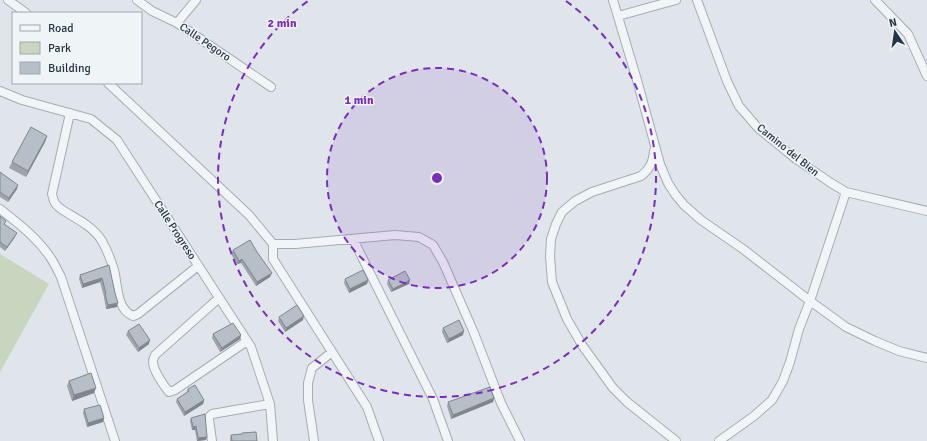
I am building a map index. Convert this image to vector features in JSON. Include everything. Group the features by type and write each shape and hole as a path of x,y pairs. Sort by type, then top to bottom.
{"street":[{"path":"8,0 25,12"},
{"name":"Calle Pegoro","path":"137,0 152,11 177,23 271,87"},
{"path":"177,23 196,0"},
{"path":"613,0 660,164 668,183 684,205 701,220 743,249 846,327 900,351 927,358"},
{"path":"618,16 676,0"},
{"name":"Camino del Bien","path":"697,0 727,81 742,109 758,128 780,146 846,192 927,210"},
{"path":"875,0 908,34 927,76"},
{"path":"109,84 249,215 273,244 273,259 367,407 379,441"},
{"name":"Calle Progreso","path":"0,91 22,100 92,119 117,140 251,347 270,404 273,441"},
{"path":"70,113 52,194 54,202 58,207 89,227 101,240 113,268 119,298 128,314 133,316 138,314 198,266"},
{"path":"654,144 654,156 648,171 641,176 592,192 575,201 562,212 551,239 550,256 552,282 567,319 582,346 613,388 627,402 676,441"},
{"path":"719,441 754,416 772,400 783,381 799,329 810,301 846,192"},
{"path":"0,209 35,239 52,260 61,277 115,441"},
{"path":"273,244 295,244 395,235 419,237 432,245 443,262 474,333 501,403 520,441"},
{"path":"353,239 433,399 448,441"},
{"path":"219,298 155,355 153,361 155,368 164,386 169,392 175,390 247,341"},
{"path":"314,441 308,400 308,383 312,368 332,352"},
{"path":"212,441 209,417 212,414 270,404"}],"green space":[{"path":"0,254 49,284 0,372"}],"building":[{"path":"31,127 47,136 28,171 12,162"},
{"path":"0,172 18,185 9,198 0,192"},
{"path":"0,216 6,221 4,224 17,233 7,247 0,242"},
{"path":"250,240 272,273 257,282 242,259 239,261 233,250"},
{"path":"109,265 118,303 108,305 102,278 83,284 80,275"},
{"path":"363,270 368,280 350,289 345,279"},
{"path":"405,271 410,280 393,289 388,280"},
{"path":"297,305 304,316 286,328 279,317"},
{"path":"459,320 464,331 449,339 443,328"},
{"path":"233,323 241,335 222,348 213,334"},
{"path":"139,324 150,340 139,348 128,331"},
{"path":"91,373 96,388 74,395 69,381"},
{"path":"195,385 204,400 185,412 177,399"},
{"path":"490,387 494,398 453,415 448,402"},
{"path":"100,405 104,418 88,423 84,409"},
{"path":"205,414 207,437 198,438 196,426 193,427 191,418"},
{"path":"256,432 257,441 232,441 231,435"}]}
